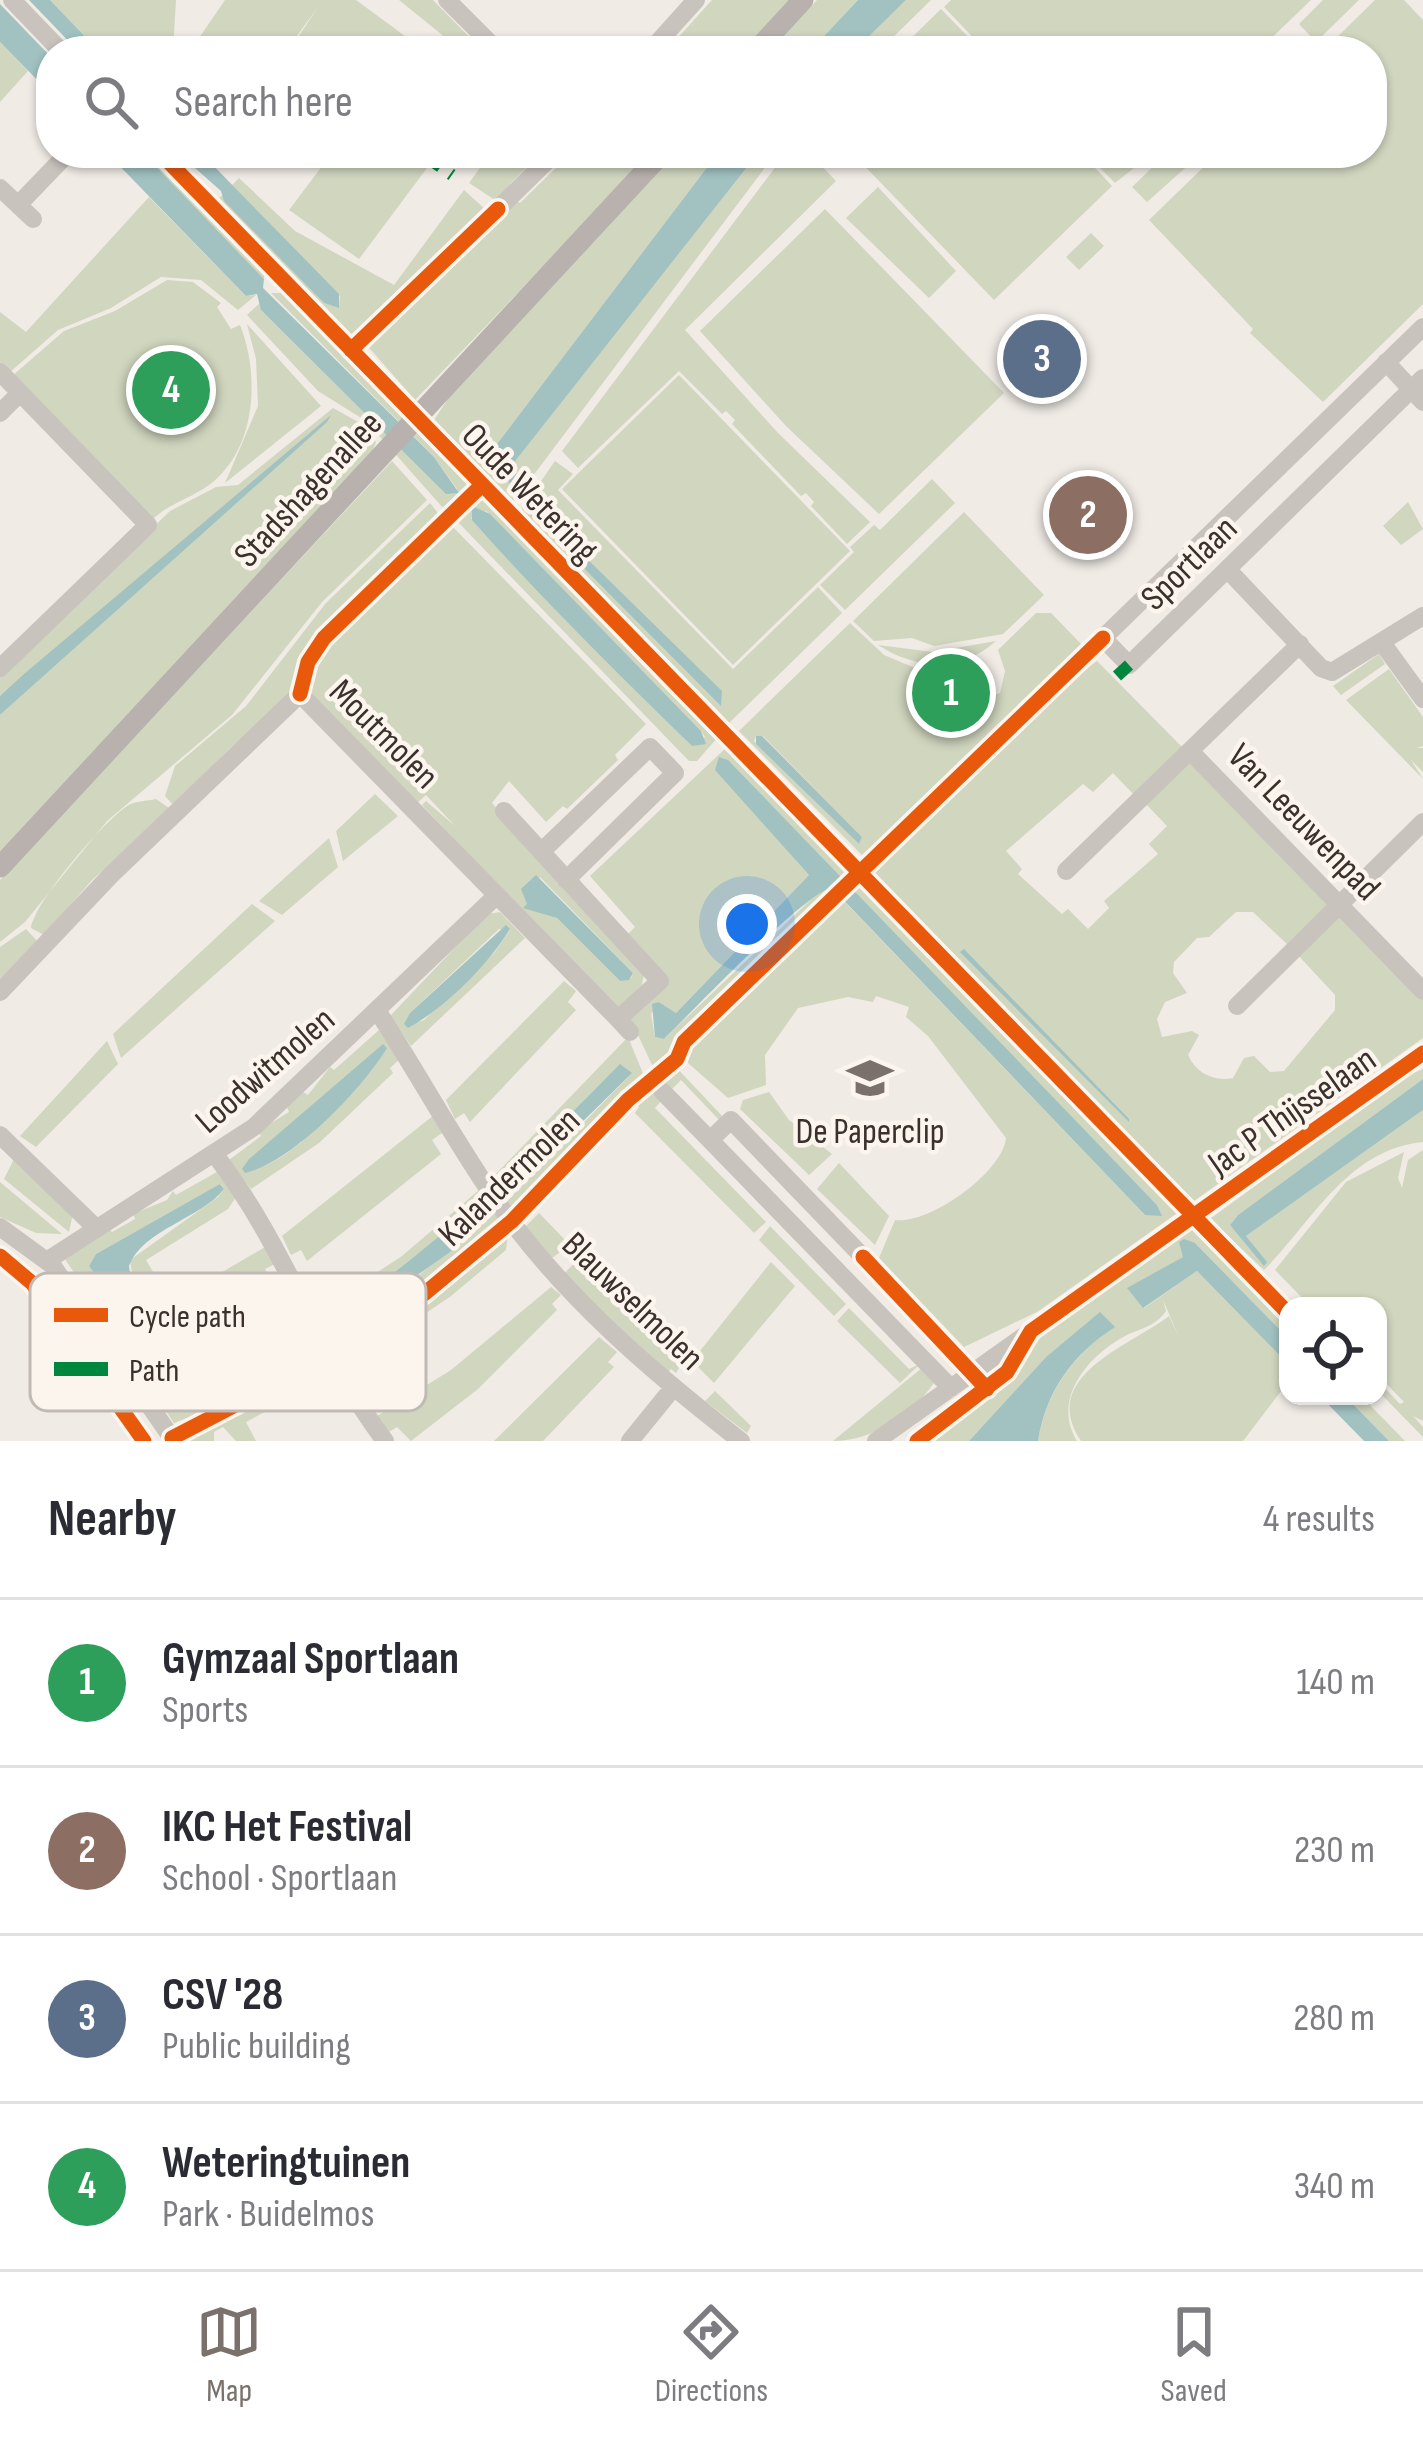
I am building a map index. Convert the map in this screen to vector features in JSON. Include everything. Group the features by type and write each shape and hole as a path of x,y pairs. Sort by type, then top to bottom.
{"main road":[{"path":"770,36 803,0"},
{"name":"Stadshagenallee","path":"0,868 648,168"}],"street":[{"path":"12,0 47,36"},
{"path":"447,0 483,36"},
{"path":"661,36 685,4"},
{"path":"0,188 26,211 57,168"},
{"path":"175,168 280,277"},
{"path":"498,209 540,168"},
{"name":"Sportlaan","path":"1420,390 1343,457 1129,665 1103,638 1423,326"},
{"path":"1386,362 1420,390"},
{"path":"0,372 148,525 0,668"},
{"path":"0,412 20,393"},
{"path":"1316,430 1343,457"},
{"name":"Sportlaan","path":"1242,503 1269,530"},
{"path":"1228,570 1332,672 1423,616"},
{"name":"Van Leeuwenpad","path":"1300,644 1190,751 1423,991"},
{"path":"1383,644 1423,698"},
{"name":"Moutmolen","path":"0,992 110,875 300,694 624,1025 660,980 566,880"},
{"path":"504,811 566,880 683,771 650,747 541,852"},
{"path":"1066,871 1190,751"},
{"path":"1237,1006 1423,822"},
{"name":"Loodwitmolen","path":"48,1260 216,1156 292,1095 497,895"},
{"name":"Blauwselmolen","path":"378,1012 497,1200 604,1328 740,1441"},
{"name":"Jac P Thijsselaan","path":"876,1441 1423,1053"},
{"path":"662,1091 951,1388"},
{"path":"710,1140 731,1120 861,1254 838,1271"},
{"path":"0,1135 96,1228"},
{"path":"216,1156 274,1239 292,1273"},
{"path":"0,1227 48,1260 57,1273"},
{"path":"630,1441 673,1388"},
{"path":"150,1411 170,1440"},
{"path":"368,1411 385,1441"}],"green space":[{"path":"50,0 176,0 174,36 85,36"},
{"path":"225,0 356,0 405,36 299,36 318,7 297,36 200,36"},
{"path":"399,0 433,0 468,36 443,36"},
{"path":"712,0 794,0 760,36 680,36"},
{"path":"817,0 858,0 824,36 783,36"},
{"path":"906,0 931,0 894,36 869,36"},
{"path":"951,0 1311,0 1274,36 972,36 944,7"},
{"path":"1323,0 1359,0 1322,36 1310,36 1299,24"},
{"path":"1375,0 1404,0 1423,20 1423,304 1323,402 1250,333 1253,329 1149,220 1203,168 1387,168 1387,36 1338,36"},
{"path":"941,9 967,36 913,36"},
{"path":"0,42 28,71 0,102"},
{"path":"157,168 167,168 265,269 264,279"},
{"path":"321,168 427,168 359,259 289,210"},
{"path":"480,168 526,168 510,184 513,188 495,200 469,183"},
{"path":"556,168 638,168 415,400 365,343 516,200 520,203"},
{"path":"661,168 707,168 497,444 495,453 514,492 522,485 514,469 516,460 744,168 765,168 514,501 434,420 450,396"},
{"path":"775,168 823,168 836,181 685,330 778,433 870,522 847,544 811,506 814,502 806,493 801,496 732,424 735,420 726,411 722,414 679,371 578,468 562,451"},
{"path":"866,168 1095,168 1112,186 994,300"},
{"path":"1100,168 1134,168 1115,183"},
{"path":"1152,168 1185,168 1147,202 1132,187"},
{"path":"239,178 295,231 394,285 464,190 486,210 355,338 219,198 223,195 324,303 339,307 340,296 232,185"},
{"path":"878,187 956,271 929,298 846,218"},
{"path":"149,197 246,296 256,295 238,310 201,280 161,277 111,308 58,330 9,373 0,364 0,312 26,332"},
{"path":"825,209 1004,393 879,514 786,426 700,331"},
{"path":"1091,233 1104,246 1079,270 1066,257"},
{"path":"167,280 193,282 221,303 217,307 231,329 240,325 252,388 245,432 225,470 152,520 12,376 64,331 115,311"},
{"path":"271,293 288,293 470,480 470,490 444,509 366,421 318,391 247,315 262,301 261,310 446,493 457,489 434,457"},
{"path":"247,324 321,406 225,483 258,406 256,359"},
{"path":"679,375 850,551 733,665 562,489"},
{"path":"333,408 360,423 376,442 373,450 0,856 0,715 332,415 0,696 0,676 170,511 216,487 238,485"},
{"path":"392,461 427,500 322,602 232,715 107,821 25,922 0,942 0,880"},
{"path":"555,461 573,474 558,490 733,669 818,587 842,613 729,723 715,711 723,723 520,514 698,693 521,510"},
{"path":"932,479 955,503 845,610 820,585 854,552 850,547 874,525 880,530"},
{"path":"476,495 485,496 719,736 697,761 689,761 455,519","holes":["486,511 705,737 692,746 471,518"]},
{"path":"1408,502 1423,529 1401,545 1383,526"},
{"path":"430,503 441,517 317,641 297,690 228,750 175,807 165,796 175,766 246,706 326,603"},
{"path":"964,512 1044,595 1003,634 934,646 912,638 874,641 853,621"},
{"path":"449,523 646,724 615,755 618,760 567,809 563,806 546,822 509,781 492,803 644,974 642,985 616,1011 422,805 426,801 455,826 426,795 416,804 306,690 313,670 344,623","holes":["540,877 633,973 620,981 557,918 528,904"]},
{"path":"1036,613 1051,613 1081,644 1079,654 865,858 739,731 850,623 884,655 915,668 912,690 922,720 1000,693 1005,671 998,650","holes":["763,736 862,837 859,844 754,741"]},
{"path":"996,641 969,658 938,664 908,659 878,645 933,652"},
{"path":"1379,654 1385,664 1341,695 1333,686"},
{"path":"1097,661 1184,749 1136,797 1113,773 1093,792 1083,784 1006,851 1022,869 1018,874 1062,914 1068,909 1088,929 1109,908 1104,901 1158,854 1149,844 1167,826 1145,803 1192,758 1333,902 1288,945 1253,912 1236,912 1209,937 1197,938 1174,962 1173,973 1187,993 1165,1002 1157,1019 1162,1037 1192,1031 1199,1035 1188,1055 1196,1067 1213,1077 1233,1078 1244,1058 1254,1056 1270,1072 1284,1071 1335,1010 1335,995 1297,954 1341,911 1423,995 1423,1038 1194,1201 872,871 1066,683"},
{"path":"1389,669 1423,717 1423,746 1417,748 1423,748 1423,772 1411,760 1423,779 1346,700"},
{"path":"728,746 848,874 843,882 722,757 767,827 809,875 676,1013 659,1002 651,1014 655,1037 664,1039 822,889 834,890 653,1067 629,1016 666,979 627,935 635,927 590,876"},
{"path":"375,794 398,816 343,861 336,831"},
{"path":"156,799 172,810 92,880 44,935 31,928 57,882 102,828 127,806"},
{"path":"329,838 338,867 282,915 259,901"},
{"path":"861,882 1180,1211 1037,1312 964,1347 879,1258 895,1220 926,1214 962,1194 992,1166 1006,1138 928,1036 906,1017 909,1007 876,996 873,1002 848,997 798,1008 765,1055 766,1085 728,1098 688,1063 690,1048 843,900 1145,1215 1161,1215 1157,1205 852,891"},
{"path":"252,904 275,921 121,1058 113,1034"},
{"path":"500,912 525,938 411,1046 390,1016 487,914","holes":["499,929 510,930 494,953 424,1020 412,1024 410,1013"]},
{"path":"26,929 38,942 0,979 0,947"},
{"path":"564,981 576,991 568,1002 576,1010 470,1122 464,1113 455,1119 446,1100"},
{"path":"379,1030 400,1059 390,1068 393,1073 319,1143 251,1189 229,1160 261,1136 258,1131 289,1112 287,1107 303,1092 308,1095 330,1067 334,1070","holes":["386,1049 306,1138 268,1164 250,1170 249,1159"]},
{"path":"628,1037 644,1076 512,1209 507,1201 632,1073 498,1188 492,1178"},
{"path":"107,1041 118,1064 36,1147 20,1136"},
{"path":"673,1064 725,1119 721,1122 681,1080 671,1090 658,1079"},
{"path":"1423,1069 1423,1079 1230,1225 1266,1262 1246,1236 1423,1110 1423,1142 1373,1158 1352,1173 1264,1270 1210,1219 1402,1078"},
{"path":"651,1086 663,1099 655,1108 766,1222 754,1233 635,1113 639,1107 635,1102"},
{"path":"769,1092 789,1120 832,1154 809,1175 740,1109 743,1100"},
{"path":"434,1115 442,1133 432,1140 441,1154 307,1261 301,1250 291,1255 282,1236"},
{"path":"1423,1150 1423,1421 1413,1416 1423,1427 1423,1437 1387,1400 1387,1390 1400,1404 1404,1402 1387,1384 1387,1297 1301,1297 1275,1270 1346,1182 1404,1152 1398,1178 1402,1188 1408,1160"},
{"path":"15,1157 73,1213 69,1232 4,1179"},
{"path":"839,1163 889,1216 875,1245 817,1189"},
{"path":"217,1172 236,1197 228,1209 146,1260 154,1273 132,1273 130,1260 218,1197 224,1189 221,1184 96,1254 89,1266 94,1273 74,1273 65,1259 108,1228 112,1232 135,1219 133,1214 167,1200 173,1191 176,1195"},
{"path":"0,1182 62,1234 36,1233 0,1217"},
{"path":"479,1190 486,1199 409,1265 397,1273 376,1273"},
{"path":"495,1213 500,1223 442,1272 426,1284 426,1273 421,1273"},
{"path":"539,1213 570,1245 549,1260 525,1227"},
{"path":"770,1226 846,1304 834,1316 759,1240"},
{"path":"1193,1227 1279,1312 1279,1329 1195,1243 1184,1248 1183,1257 1128,1289 1144,1308 1197,1271 1279,1355 1279,1394 1243,1441 1081,1441 1071,1418 1071,1398 1095,1365 1169,1316 1179,1337 1163,1300 1166,1311 1158,1320 1099,1354 1078,1380 1071,1394 1068,1410 1077,1441 1038,1441 1047,1406 1064,1376 1114,1327 1100,1313 1046,1357 969,1441 928,1441 994,1391 1048,1329"},
{"path":"508,1236 506,1250 426,1313 426,1300"},
{"path":"265,1247 275,1264 265,1269 267,1273 221,1273"},
{"path":"581,1256 684,1360 676,1373 671,1369 667,1373 562,1276"},
{"path":"771,1262 795,1286 714,1383 692,1361"},
{"path":"551,1287 561,1295 552,1304 557,1310 478,1389 411,1441 397,1427 387,1433 377,1416 385,1411 426,1411 426,1386"},
{"path":"849,1308 909,1369 920,1364 900,1383 837,1321"},
{"path":"599,1337 617,1352 608,1362 614,1367 543,1441 494,1441"},
{"path":"923,1367 934,1383 914,1406 876,1431 833,1441"},
{"path":"715,1391 751,1426 747,1433 705,1401"},
{"path":"1354,1405 1370,1405 1405,1441 1389,1441"},
{"path":"166,1411 205,1411 174,1423"},
{"path":"235,1411 267,1411 246,1422 256,1441 236,1441 223,1427 214,1432 214,1441 189,1441 196,1437 194,1432"}],"water":[{"path":"29,0 50,0 85,36 64,36"},
{"path":"858,0 906,0 869,36 824,36"},
{"path":"0,4 36,41 36,79 0,42"},
{"path":"122,168 157,168 264,279 263,288 434,457 459,493 446,494 261,310 257,294 246,296"},
{"path":"195,168 216,168 339,294 339,308 324,303 224,201 221,191"},
{"path":"707,168 746,168 516,460 514,469 522,485 514,493 495,453 497,444"},
{"path":"331,415 0,715 0,696 24,674"},
{"path":"531,504 722,691 721,706 529,513"},
{"path":"472,506 490,514 701,731 706,744 692,746 579,634 472,520"},
{"path":"756,736 762,736 862,837 859,844 756,744"},
{"path":"719,757 728,760 1157,1205 1162,1216 1145,1215 832,888 775,930 664,1039 655,1037 652,1004 659,1002 676,1013 809,875 715,770"},
{"path":"536,875 633,973 629,980 620,981 557,918 523,908 527,904 521,889"},
{"path":"506,925 510,929 478,971 408,1028 404,1024 410,1013"},
{"path":"964,949 1129,1119 1129,1122 960,952"},
{"path":"383,1044 387,1048 376,1065 325,1122 284,1155 245,1173 242,1169 249,1159"},
{"path":"620,1064 632,1073 450,1252 420,1273 393,1273 480,1201"},
{"path":"1423,1079 1423,1110 1246,1236 1267,1262 1264,1266 1230,1225 1238,1215"},
{"path":"220,1184 224,1189 214,1199 146,1243 129,1266 130,1273 94,1273 89,1266 96,1254"},
{"path":"1179,1242 1195,1243 1279,1329 1279,1355 1197,1271 1143,1308 1127,1288 1183,1257"},
{"path":"1100,1312 1115,1327 1086,1349 1064,1375 1038,1441 969,1441 1046,1357"},
{"path":"1329,1405 1354,1405 1389,1441 1364,1441"}],"marked path":[{"path":"442,168 452,175"},
{"path":"1117,676 1129,665"}],"cycle path":[{"name":"Oude Wetering","path":"175,168 1279,1304"},
{"path":"351,350 498,209"},
{"name":"Oude Wetering","path":"300,694 308,662 324,638 482,485"},
{"name":"Kalandermolen","path":"426,1292 512,1221 628,1100 677,1059 684,1042 1103,638"},
{"path":"917,1441 1007,1372 1031,1331 1423,1053"},
{"path":"0,1256 30,1281"},
{"path":"863,1257 987,1389"},
{"path":"123,1411 144,1441"},
{"name":"Kalandermolen","path":"172,1438 224,1411"}],"place":[{"name":"CSV '28","path":"1042,359"},
{"name":"Weteringtuinen","path":"171,390"},
{"name":"IKC Het Festival","path":"1088,515"},
{"name":"Gymzaal Sportlaan","path":"951,693"},
{"name":"De Paperclip","path":"870,1078"}]}
